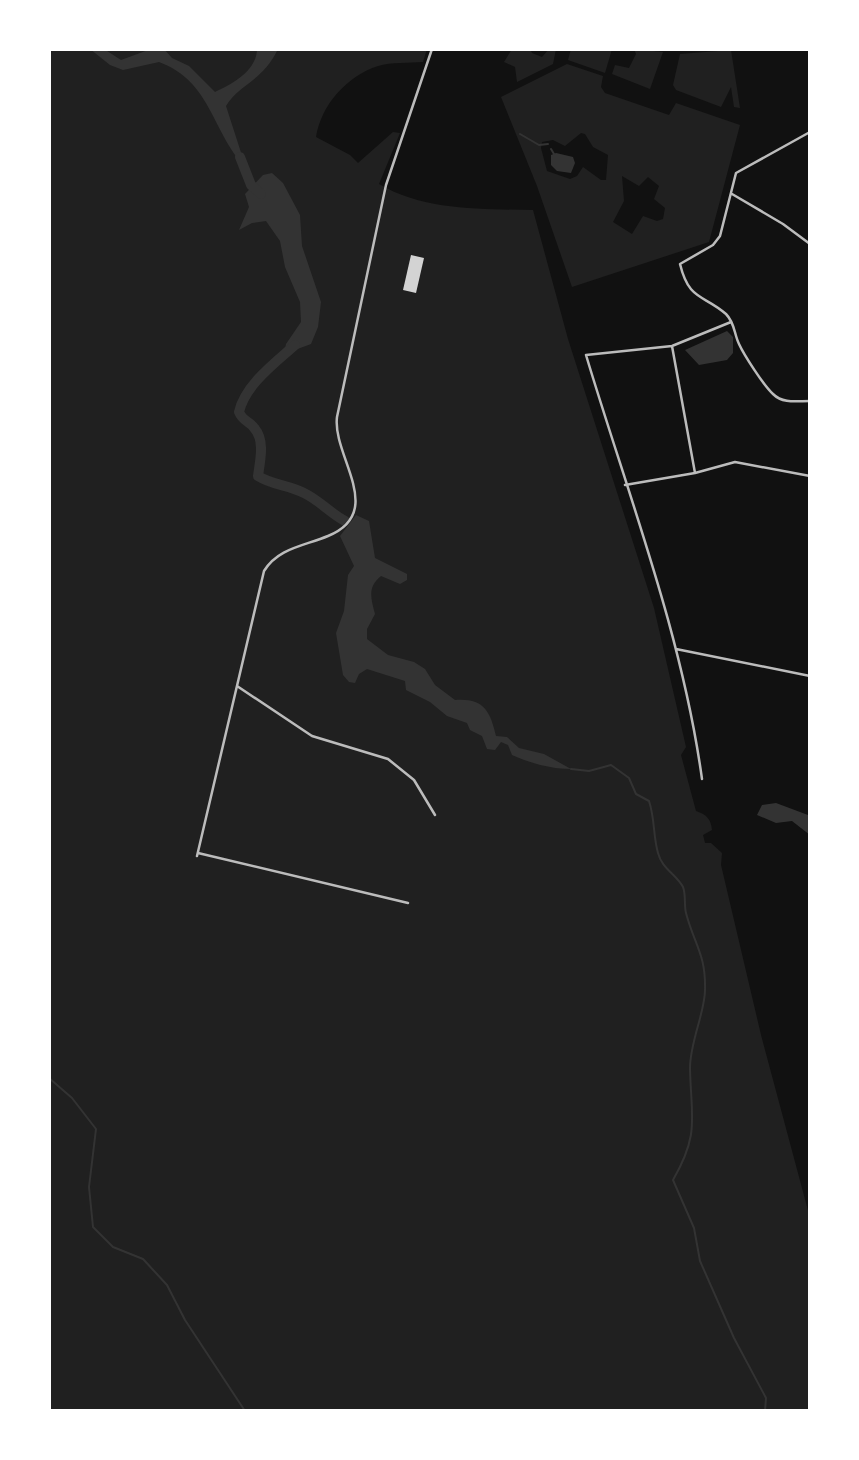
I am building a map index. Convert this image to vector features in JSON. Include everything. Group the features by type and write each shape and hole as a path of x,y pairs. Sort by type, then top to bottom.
{"street":[{"path":"408,903 198,855 264,571 270,561 280,554 330,536 353,513 355,482 337,440 337,417 386,185 432,49"},
{"path":"810,132 736,173 720,236 713,245 680,264 683,279 701,300 726,315 736,329 738,343 773,394 786,401 810,401"},
{"path":"732,194 783,224 810,244"},
{"path":"702,779 694,726 676,649 586,355 672,346 730,322"},
{"path":"672,346 695,473"},
{"path":"625,485 695,473 735,462 810,476"},
{"path":"676,649 810,677"},
{"path":"237,686 312,736 388,759 414,780 435,815"}],"shaded area":[{"path":"49,49 427,49 423,62 378,66 346,84 323,114 316,137 350,155 358,163 393,132 400,133 379,184 396,193 434,204 533,210 568,339 654,608 686,747 681,755 696,811 708,818 712,830 703,835 705,843 711,843 722,853 721,865 761,1035 810,1218 810,1411 49,1411"},
{"path":"90,49 104,49 121,60 151,49 164,49 172,58 189,66 215,92 248,70 256,57 257,49 278,49 265,69 237,92 226,106 246,168 234,154 201,95 177,71 159,62 123,70 110,65"},
{"path":"512,49 530,49 532,53 542,57 549,49 556,49 553,64 517,82 515,67 504,62"},
{"path":"571,49 612,49 605,73 568,60"},
{"path":"634,49 663,52 650,89 612,74 615,65 629,68 636,54"},
{"path":"731,50 740,108 734,107 731,87 721,107 676,90 673,85 680,54"},
{"path":"567,64 603,76 601,87 605,93 669,115 676,103 740,125 709,242 572,287 537,186 501,97","holes":["581,133 585,134 593,147 608,155 606,180 601,180 583,167 577,176 570,179 547,171 542,142 553,140 565,146","622,176 639,186 648,177 659,186 654,199 665,208 663,219 657,221 643,216 632,234 613,222 624,201"]},
{"path":"556,153 573,157 575,163 571,173 557,171 551,165 551,155"},
{"path":"272,173 283,183 300,215 302,246 321,302 318,327 311,344 284,354 286,344 301,322 300,302 285,267 280,241 266,221 252,223 239,230 249,207 245,194 263,175"},
{"path":"727,331 733,337 733,353 727,360 699,365 685,350"},
{"path":"356,515 369,521 375,558 407,574 407,580 400,584 381,576 374,584 371,598 375,614 367,629 367,639 388,655 414,662 425,669 435,685 455,700 472,701 484,707 496,736 507,737 519,748 544,754 571,769 548,767 519,758 512,755 508,745 501,742 495,750 487,749 482,736 470,730 467,723 447,716 430,702 406,690 405,681 367,669 359,674 355,683 349,682 343,675 336,633 344,611 348,575 354,566 340,536"},
{"path":"776,803 808,815 810,835 792,821 776,823 757,815 762,805"}],"building":[{"path":"411,255 424,258 416,293 403,290"}],"waterway":[{"path":"520,134 539,145 548,144"},
{"path":"551,149 554,154"},
{"path":"240,157 251,185 261,194"},
{"path":"295,345 254,384 239,412 242,418 253,426 260,439 258,476 304,493 345,521"},
{"path":"571,769 589,771 611,765 629,778 636,794 649,801 660,859 684,890 686,913 704,967 705,990 690,1068 691,1137 682,1164 673,1180 694,1228 700,1261 734,1338 766,1398 765,1411"},
{"path":"49,1078 72,1098 96,1129 89,1187 93,1227 113,1247 143,1259 167,1285 185,1320 245,1411"}]}
